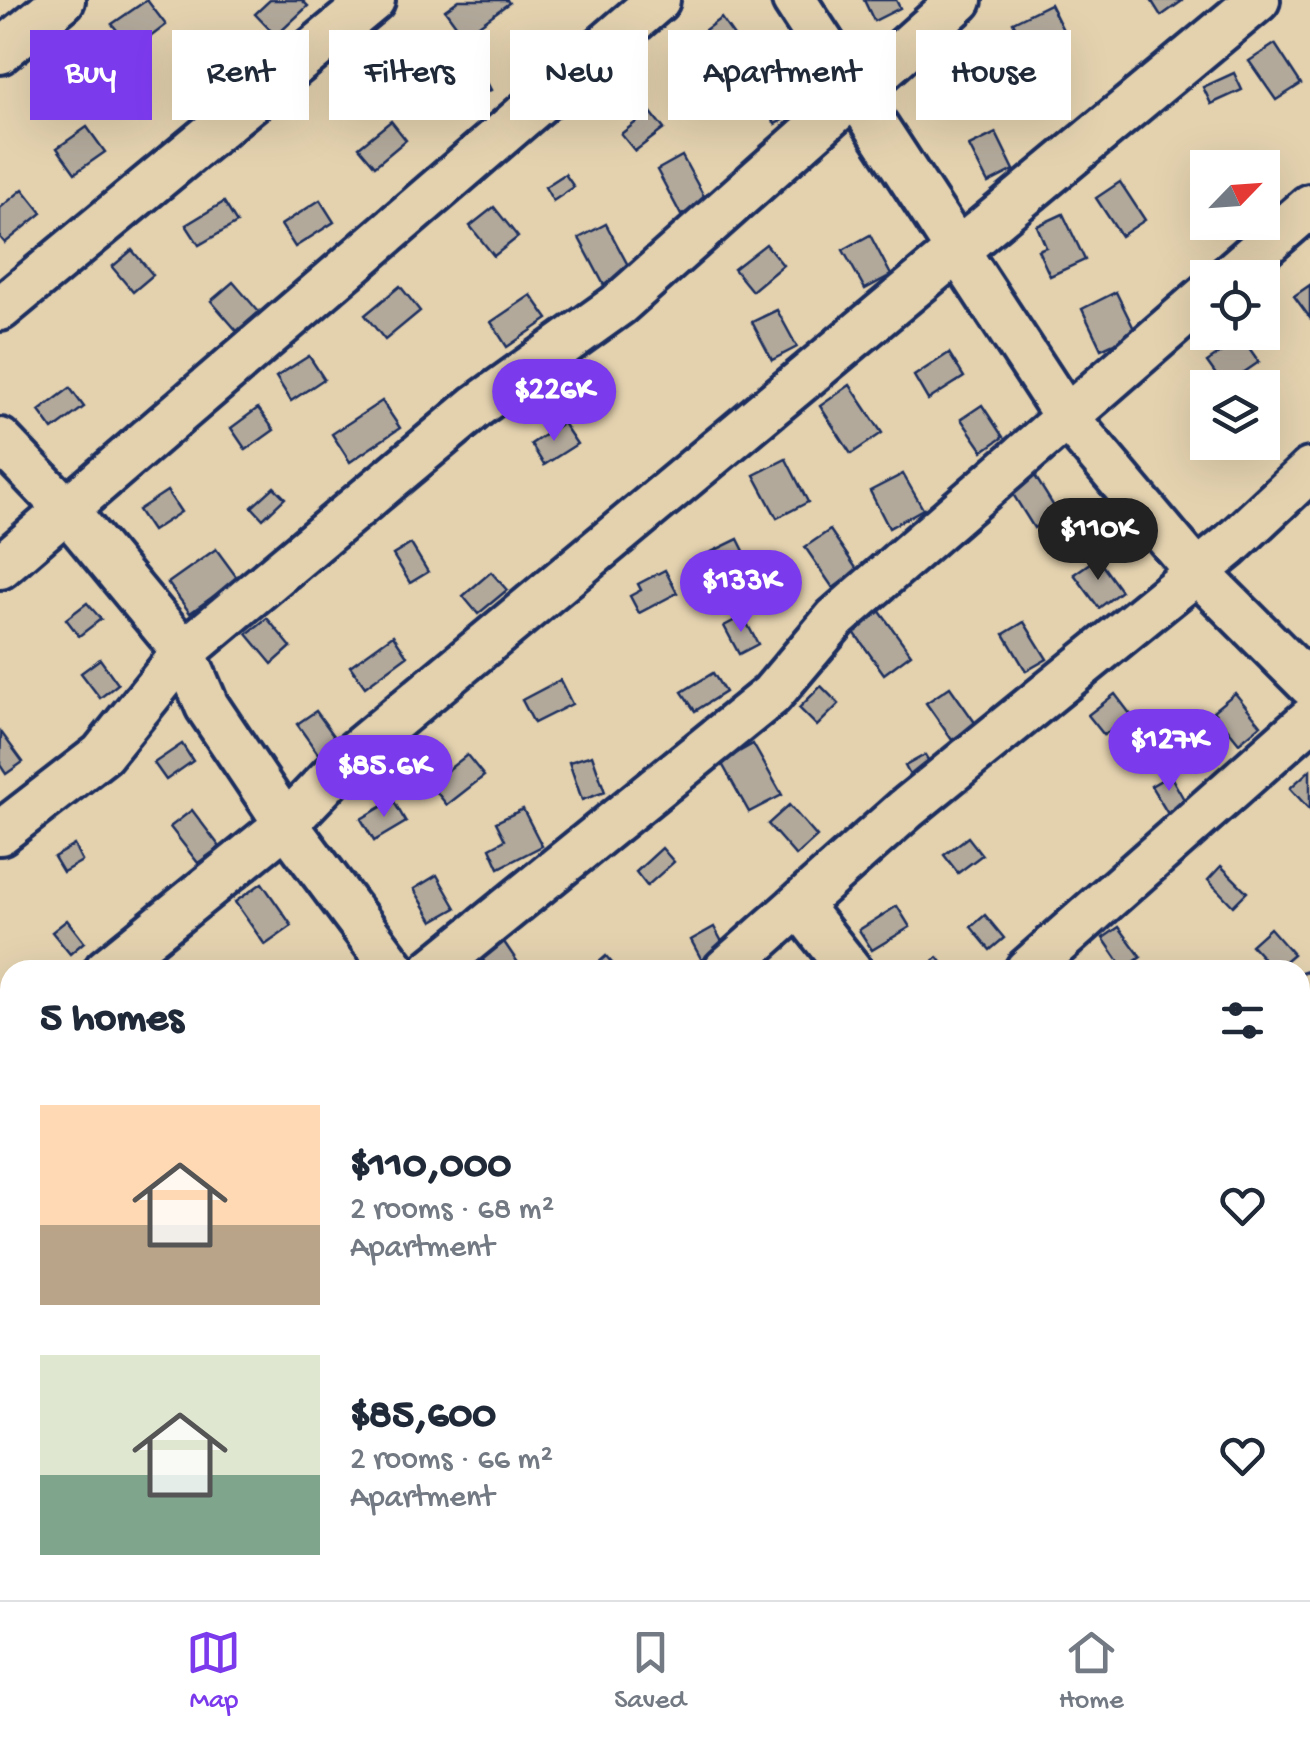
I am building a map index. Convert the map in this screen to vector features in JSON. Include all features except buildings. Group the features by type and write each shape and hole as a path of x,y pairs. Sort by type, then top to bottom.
{"street":[{"path":"0,52 63,0"},
{"path":"0,309 373,0"},
{"path":"0,567 658,0"},
{"path":"896,59 960,0"},
{"path":"118,960 286,824 351,756 1258,0"},
{"path":"804,4 820,30"},
{"path":"0,833 102,754 184,652 477,406 618,304 828,120"},
{"path":"875,120 1064,415 1196,571 1310,685"},
{"path":"1247,260 1310,206"},
{"path":"444,960 770,695 836,618 1064,415 1190,309"},
{"path":"0,440 65,508 184,652 207,706 286,824 388,960"},
{"path":"736,960 906,809 1196,571 1310,470"},
{"path":"1038,960 1310,719"},
{"path":"799,905 842,960"}]}
